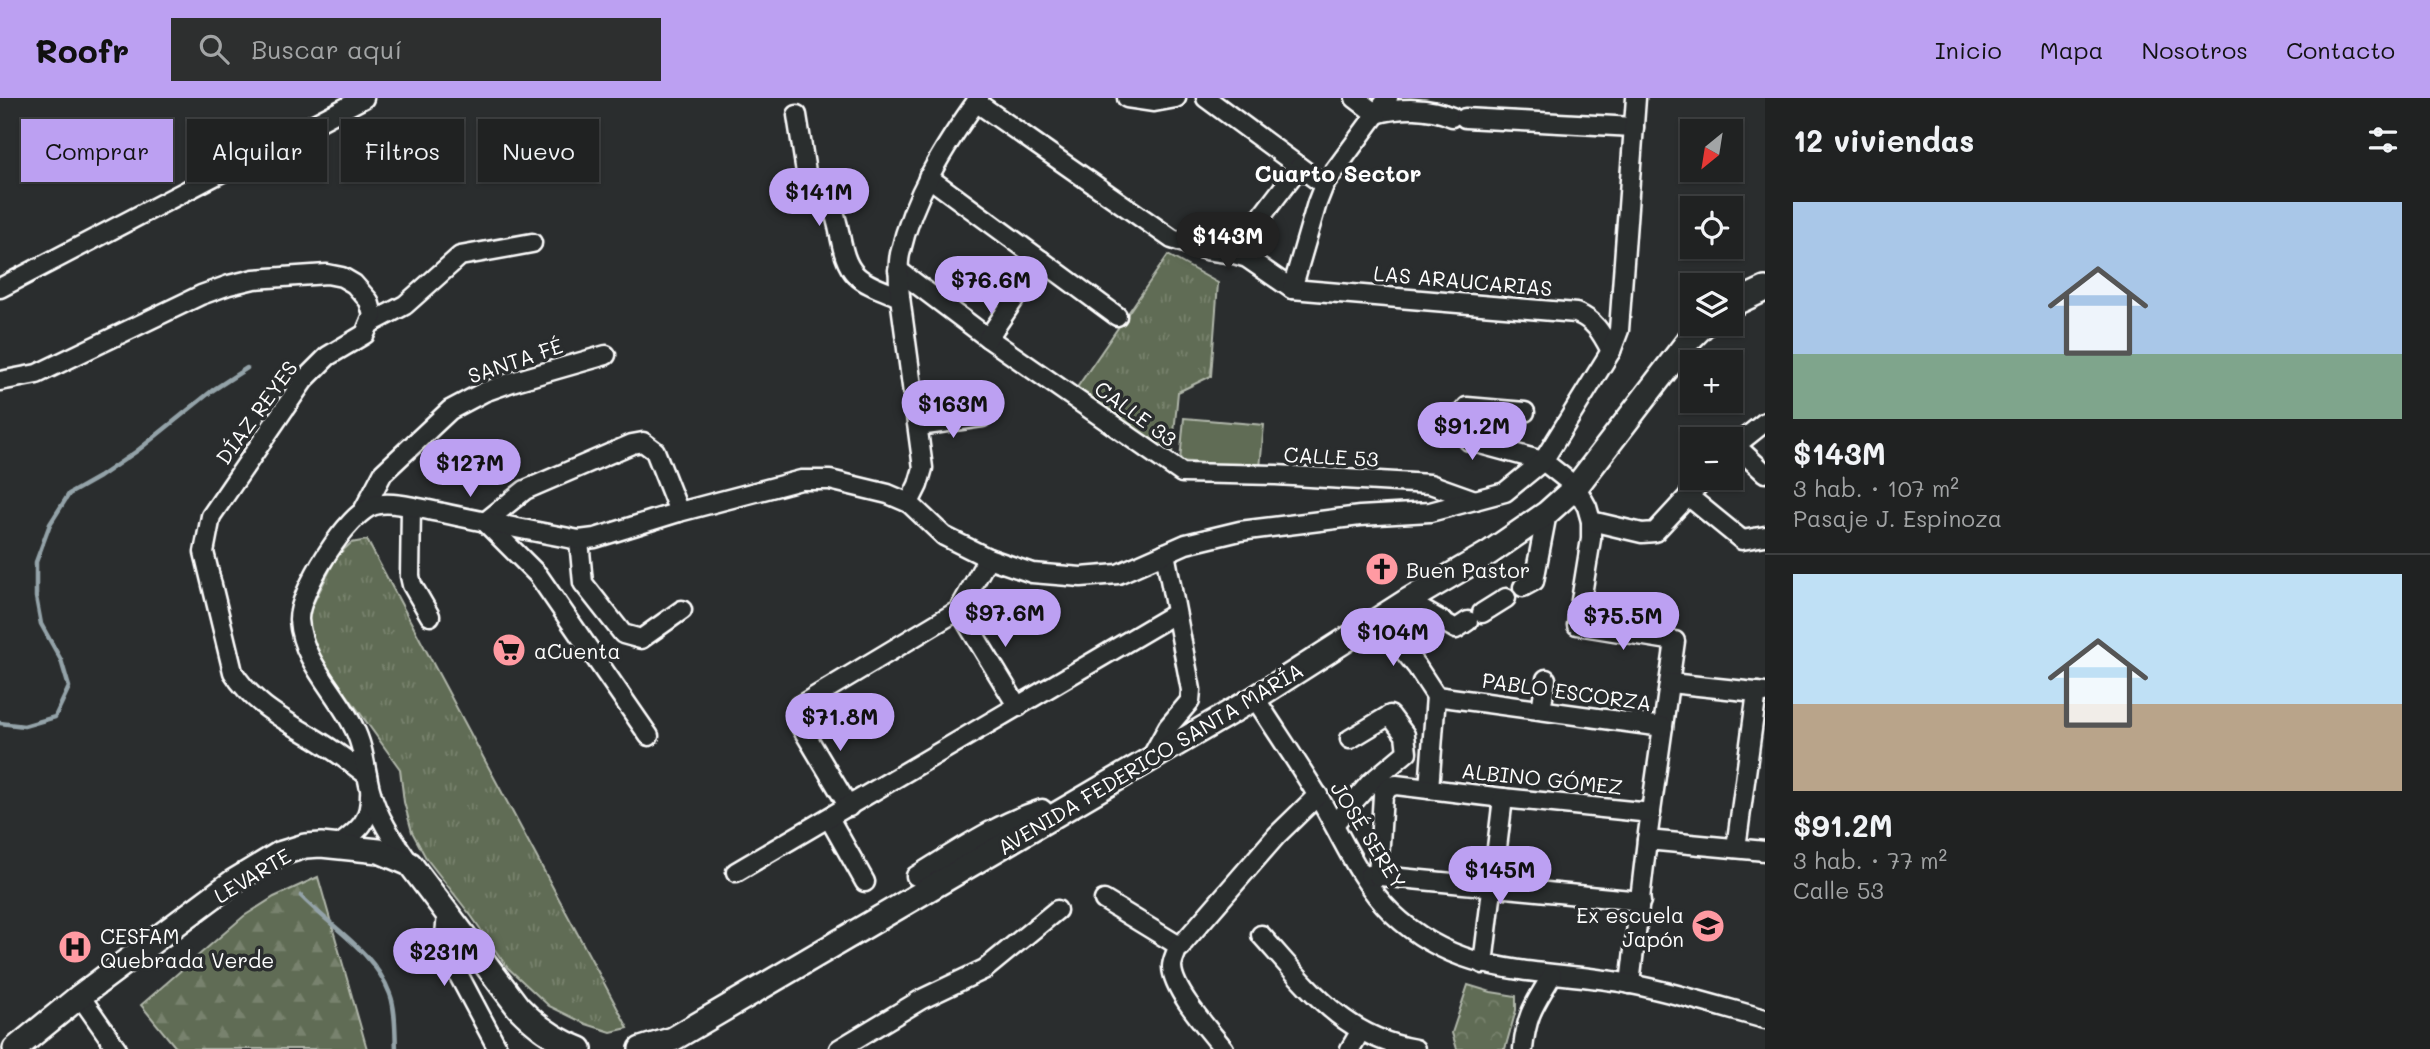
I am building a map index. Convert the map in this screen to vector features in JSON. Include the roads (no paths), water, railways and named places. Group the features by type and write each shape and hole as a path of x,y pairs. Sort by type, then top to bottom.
{"main road":[{"path":"1743,299 1765,289"},
{"name":"AVENIDA FEDERICO SANTA MARÍA","path":"641,1049 673,1039 1255,698 1407,601 1489,553 1546,513 1576,487 1693,336"},
{"name":"LEVARTE","path":"15,1049 80,996 234,881 279,854 304,846 338,845 379,851 410,864"},
{"path":"410,864 510,998 533,1023 551,1036 580,1049"}],"street":[{"path":"0,288 364,98"},
{"path":"1127,98 1154,102 1176,98"},
{"path":"1206,98 1324,185"},
{"path":"1355,98 1376,114"},
{"path":"909,503 923,467 900,298 900,254 928,177 978,100 1172,239 1206,250 1248,258 1293,289 1324,185 1388,98"},
{"path":"363,511 380,504 411,507 579,540 595,538 679,512 800,480 830,480 858,485 909,503 944,536 988,558 1032,573 1081,577 1118,574 1186,544 1240,531 1360,516 1430,512 1506,492 1543,461 1611,351 1619,330 1636,98"},
{"path":"1376,114 1395,108 1439,111 1459,118 1634,127"},
{"path":"797,115 808,185 826,199 832,208 848,263 864,281 900,298"},
{"path":"1248,234 1299,167"},
{"path":"928,177 1117,316"},
{"name":"DÍAZ REYES","path":"368,783 332,749 273,713 243,688 233,672 204,552 211,516 304,380 328,356 366,334 371,323 405,305 460,256 532,243"},
{"path":"988,338 1041,260"},
{"name":"CALLE 33","path":"898,270 988,338 1182,473"},
{"path":"0,381 37,374 201,295 254,279 327,274 342,277 354,284 369,301 373,315 371,323"},
{"name":"LAS ARAUCARIAS","path":"1293,289 1576,313 1589,318 1611,351"},
{"name":"SANTA FÉ","path":"368,783 356,730 304,643 299,618 301,605 321,564 344,531 363,511 383,473 450,410 484,392 515,381 606,355"},
{"path":"1525,412 1467,407 1456,425 1469,441 1543,461 1576,487 1591,521 1591,539 1577,625 1675,641 1629,984"},
{"path":"919,426 982,417"},
{"path":"1743,439 1765,422"},
{"path":"485,522 525,489 632,444 643,442 654,451 679,512"},
{"path":"1743,455 1765,473"},
{"name":"CALLE 53","path":"1182,473 1276,475 1430,484 1475,500"},
{"path":"1591,521 1642,533 1655,531 1694,490"},
{"path":"1688,496 1742,540 1765,536"},
{"path":"411,507 410,576 412,585 430,616"},
{"path":"1522,587 1534,581 1546,513"},
{"path":"485,522 538,575 649,736"},
{"path":"579,540 583,583 623,634 641,639 682,610"},
{"path":"1152,756 1168,727 1190,701 1191,690 1165,553"},
{"path":"849,807 797,720 799,706 959,610 988,558"},
{"path":"1407,601 1456,629 1506,598"},
{"path":"959,610 1018,707"},
{"path":"736,872 1176,613"},
{"path":"1378,619 1417,667 1436,696 1429,789"},
{"path":"1541,710 1546,678"},
{"path":"1670,683 1761,692 1736,848"},
{"name":"PABLO ESCORZA","path":"1436,696 1663,727"},
{"name":"JOSÉ SEREY","path":"1255,698 1334,824 1370,875 1391,912 1429,943 1483,964 1629,984 1765,1019"},
{"path":"1334,824 1370,783 1407,752 1405,736 1390,715 1350,739"},
{"path":"338,845 358,831 371,810 368,783"},
{"path":"368,783 391,836 410,864"},
{"name":"ALBINO GÓMEZ","path":"1370,875 1382,795 1389,787 1396,785 1651,813"},
{"path":"1224,1049 1182,993 1172,969 1173,960 1181,947 1277,835 1318,795"},
{"path":"1483,964 1503,798"},
{"path":"916,876 985,834 1023,816 1042,809 1050,817"},
{"path":"829,818 865,882"},
{"path":"1647,840 1765,851"},
{"path":"1370,875 1641,901"},
{"path":"1104,900 1181,947"},
{"path":"839,1049 922,999 985,969 1057,910"},
{"path":"447,915 445,934 448,955 498,1049"},
{"path":"1261,935 1323,1003 1360,1032 1394,1046 1415,1049"},
{"path":"1523,1049 1526,1022 1532,1006 1552,975"},
{"path":"80,996 117,1049"},
{"path":"1350,1049 1360,1032"}],"waterway":[{"path":"0,723 24,726 55,717 69,687 61,660 41,624 36,597 36,562 50,524 69,494 137,451 213,390 247,368"},
{"path":"301,896 363,953 383,979 393,1007 396,1049"}],"place":[{"name":"Buen Pastor","path":"1382,569"},
{"name":"aCuenta","path":"509,650"},
{"name":"Ex escuela Japón","path":"1708,926"},
{"name":"CESFAM Quebrada Verde","path":"75,947"}],"district":[{"name":"Cuarto Sector","path":"1338,173"}]}
